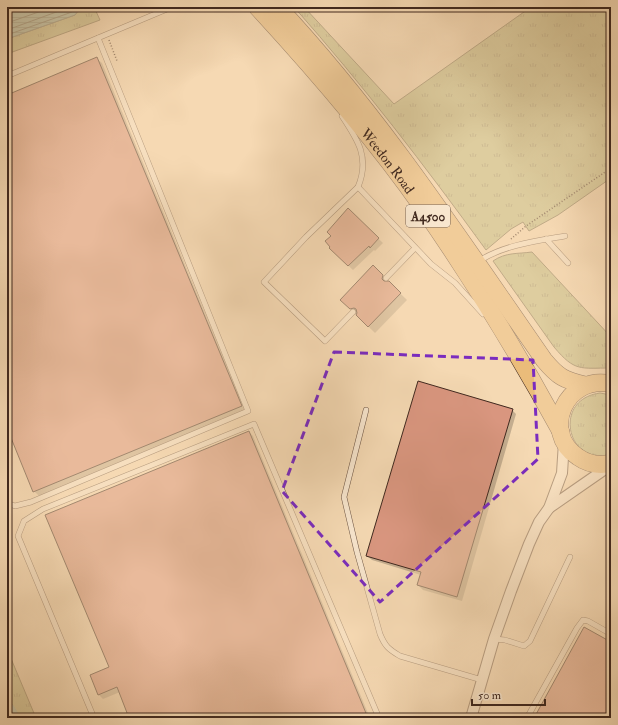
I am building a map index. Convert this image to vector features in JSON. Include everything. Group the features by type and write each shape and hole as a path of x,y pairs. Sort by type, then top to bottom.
{"highway":[{"name":"Weedon Road","path":"256,7 316,73 356,121 423,207 479,292 525,368 563,437"},
{"name":"Weedon Road","path":"278,7 343,81 400,154 478,262 544,360 554,372 561,377 569,381 585,385"},
{"name":"A4500","path":"585,385 600,382 611,384"},
{"path":"563,437 560,419 564,405 573,393 585,385"},
{"name":"A4500","path":"563,437 576,456 586,462 611,464"}],"street":[{"path":"471,718 494,639 529,544 539,522 548,508 562,473 563,437"},
{"path":"548,508 611,464"}],"lane":[{"path":"7,76 172,7"},
{"path":"7,503 15,506 31,502 248,411 98,38"},
{"path":"316,73 336,106"},
{"path":"340,113 362,150 364,163 363,176 358,187 306,237 264,282 325,341 353,312"},
{"path":"358,187 431,264 455,283 489,321"},
{"path":"478,262 486,256 526,243 565,236"},
{"path":"546,239 568,263"},
{"path":"386,278 415,248"},
{"path":"493,327 525,368"},
{"path":"366,410 344,497 357,552 380,634 388,649 400,656 482,680"},
{"path":"94,718 18,536 24,521 43,509 254,424 378,718"},
{"path":"494,639 504,640 524,646 530,641 570,557"},
{"path":"527,718 577,628 583,620 588,621 611,634"}],"path":[{"path":"509,241 526,226 611,168"}],"highlighted area":[{"path":"334,352 533,360 538,459 380,602 282,491"}],"green space":[{"path":"81,7 94,7 100,20 7,54 7,39 75,15"},
{"path":"294,7 304,7 394,104 531,7 611,7 611,178 558,215 529,231 523,222 511,229 486,250 393,126 345,66"},
{"path":"532,252 611,337 611,368 585,368 573,365 567,361 554,347 493,261 507,255"},
{"path":"600,393 611,395 611,454 596,456 585,452 576,443 571,432 570,419 575,408 584,398"},
{"path":"7,649 36,718 20,718 7,696"}],"water":[{"path":"7,7 81,7 75,15 7,39"}],"building":[{"path":"97,57 242,406 33,492 7,428 7,95"},
{"path":"348,208 379,238 370,248 369,246 348,266 329,248 330,247 325,241 331,236 327,232"},
{"path":"373,265 383,275 382,279 384,281 389,281 401,293 368,327 356,315 356,309 350,309 340,300"},
{"path":"418,381 513,409 457,597 417,585 421,572 366,556"},
{"path":"249,431 368,718 129,718 117,687 98,695 90,675 109,667 45,515"},
{"path":"584,627 611,642 611,718 534,718"}],"waterway":[{"path":"7,711 11,718"}]}
